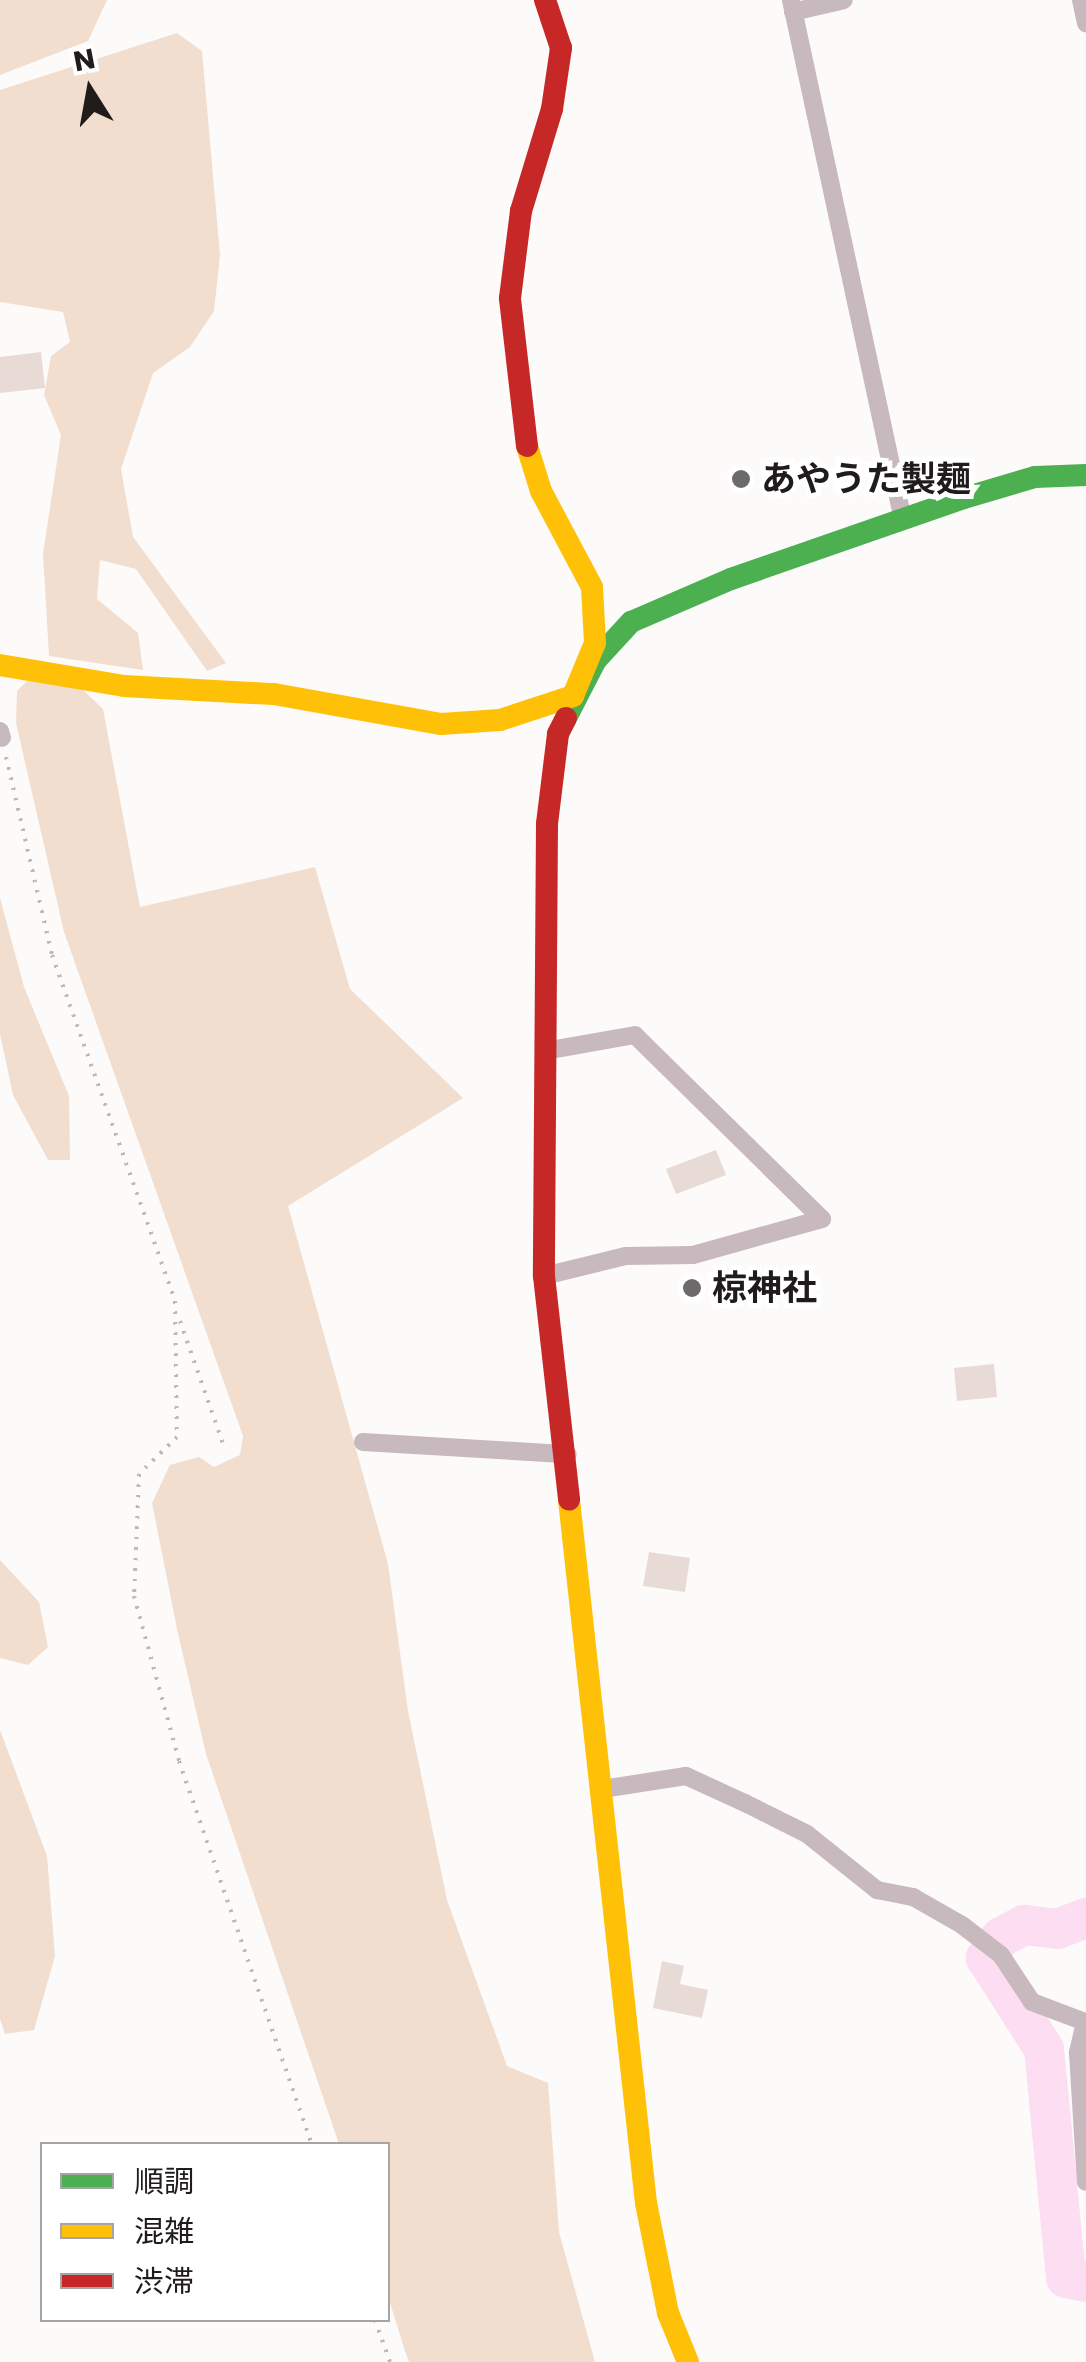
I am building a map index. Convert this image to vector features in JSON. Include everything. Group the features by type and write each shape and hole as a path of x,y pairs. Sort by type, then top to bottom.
{"street":[{"path":"545,0 562,48 552,109 521,211 510,298 522,429 541,492 592,587 594,643 558,734 550,790 544,1276 568,1454 566,1481 646,2203 668,2314 688,2362"},
{"path":"844,0 792,6 903,520"},
{"path":"1081,0 1086,24"},
{"path":"0,666 124,686 274,694 441,724 500,720 574,696 632,622 732,579 1036,477 1086,476"},
{"path":"544,1052 635,1035 822,1219 693,1256 626,1256 544,1276"},
{"path":"363,1442 568,1454"},
{"path":"602,1789 686,1776 807,1834 877,1890 913,1897 994,1950 1032,2002 1086,2022 1078,2053 1086,2182"}],"path":[{"path":"1,734 52,955 148,1211 176,1312 223,1444"},
{"path":"176,1312 177,1437 139,1474 134,1596 207,1848 311,2142"},
{"path":"376,2322 390,2362"}],"shaded area":[{"path":"0,0 107,0 88,41 0,75"},
{"path":"177,33 202,51 220,255 214,311 190,347 153,373 121,469 133,537 226,663 207,671 136,569 100,560 97,599 138,633 143,670 49,656 43,554 61,435 44,395 51,356 70,342 63,312 0,302 0,90"},
{"path":"29,679 82,689 103,709 140,907 315,867 350,989 463,1098 288,1206 388,1564 408,1711 447,1900 507,2066 548,2083 559,2232 595,2362 409,2362 404,2348 390,2302 390,2142 338,2142 206,1754 152,1503 170,1465 199,1457 214,1467 240,1455 243,1436 64,932 16,723 17,691"},
{"path":"0,898 24,987 69,1096 70,1160 48,1160 13,1095 0,1034"},
{"path":"0,1560 39,1602 48,1647 28,1665 0,1658"},
{"path":"0,1730 47,1856 55,1956 34,2030 5,2034 0,2019"}],"building":[{"path":"41,352 45,388 0,393 0,357"},
{"path":"716,1150 726,1175 676,1194 666,1169"},
{"path":"994,1364 997,1397 957,1401 954,1368"},
{"path":"649,1552 690,1558 685,1592 643,1586"},
{"path":"662,1961 684,1966 680,1984 708,1990 702,2018 653,2008"}],"waterway":[{"path":"1086,1918 1058,1929 1024,1925 1001,1937 986,1958 1044,2049 1066,2278 1086,2282"}],"traffic: fast":[{"path":"566,718 596,660 631,622 731,579 964,498 1035,477 1086,475"}],"traffic: slow":[{"path":"0,665 124,686 274,694 441,724 500,720 573,696 595,643 592,587 541,491 527,446"},
{"path":"569,1500 646,2203 668,2313 688,2362"}],"traffic: jam":[{"path":"527,446 510,298 521,211 552,109 561,48 545,0"},
{"path":"566,718 558,734 547,824 544,1276 569,1500"}],"place":[{"name":"あやうた製麺","path":"741,479"},
{"name":"椋神社","path":"692,1288"}]}
